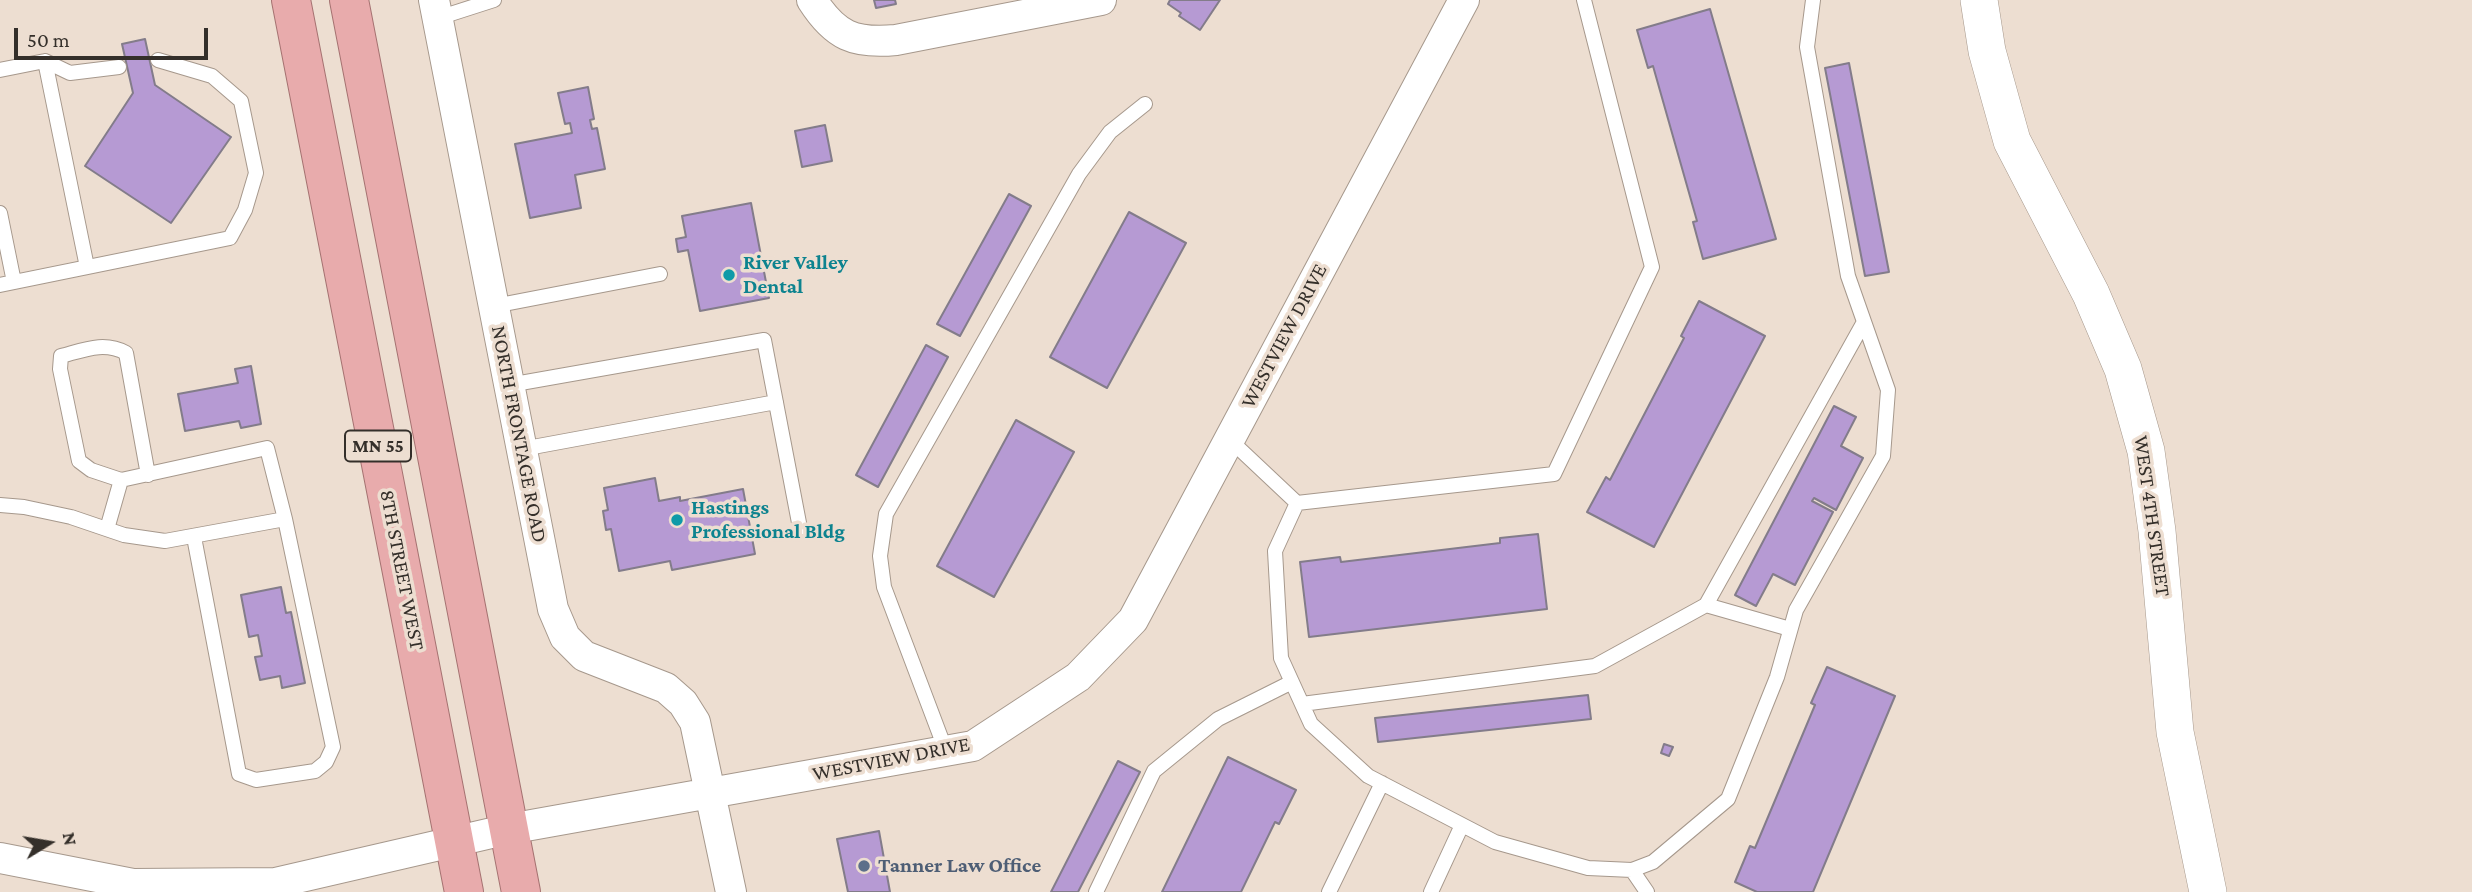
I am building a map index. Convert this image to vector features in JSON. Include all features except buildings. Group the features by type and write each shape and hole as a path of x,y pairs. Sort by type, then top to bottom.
{"highway":[{"name":"8TH STREET WEST","path":"291,0 464,892"},
{"name":"MN 55","path":"349,0 521,892"}],"street":[{"path":"812,0 825,20 838,31 872,43 1101,0"},
{"name":"WESTVIEW DRIVE","path":"0,858 132,888 275,883 509,829 973,746 1079,677 1133,620 1464,0"},
{"name":"WEST 4TH STREET","path":"1979,0 1987,51 2012,141 2091,294 2123,369 2146,451 2158,543 2175,732 2208,892"},
{"name":"NORTH FRONTAGE ROAD","path":"436,9 553,609 565,637 584,656 666,688 683,703 695,722 732,892"}],"lane":[{"path":"436,9 494,0"},
{"path":"1229,439 1297,503 1554,474 1652,267 1584,0"},
{"path":"1297,503 1275,551 1281,658 1311,724 1368,776 1494,842 1588,868 1632,870 1653,862 1728,799 1777,677 1796,610 1883,456 1888,390 1848,276 1807,47 1813,0"},
{"path":"0,213 7,284 230,238 245,210 256,173 241,101 212,76 158,60"},
{"path":"45,61 87,267"},
{"path":"0,70 45,61 70,73 119,67"},
{"path":"946,751 884,587 880,556 886,514 1079,174 1110,132 1145,104"},
{"path":"494,306 660,274"},
{"path":"1302,704 1595,666 1706,605 1864,322"},
{"path":"509,384 764,340 800,528"},
{"path":"148,475 126,353 117,348 96,346 61,356 60,369 79,461 91,470 121,480 148,475 267,448 285,519 333,747 326,762 315,771 256,780 239,774 194,537"},
{"path":"522,449 776,402"},
{"path":"107,529 121,480"},
{"path":"0,505 71,517 124,535 165,541 285,519"},
{"path":"1706,605 1790,629"},
{"path":"1096,892 1154,771 1218,719 1292,682"},
{"path":"1329,892 1382,783"},
{"path":"1431,892 1462,825"},
{"path":"1632,870 1647,892"}],"place":[{"name":"River Valley Dental","path":"729,275"},
{"name":"Hastings Professional Bldg","path":"677,520"},
{"name":"Tanner Law Office","path":"864,866"}]}
